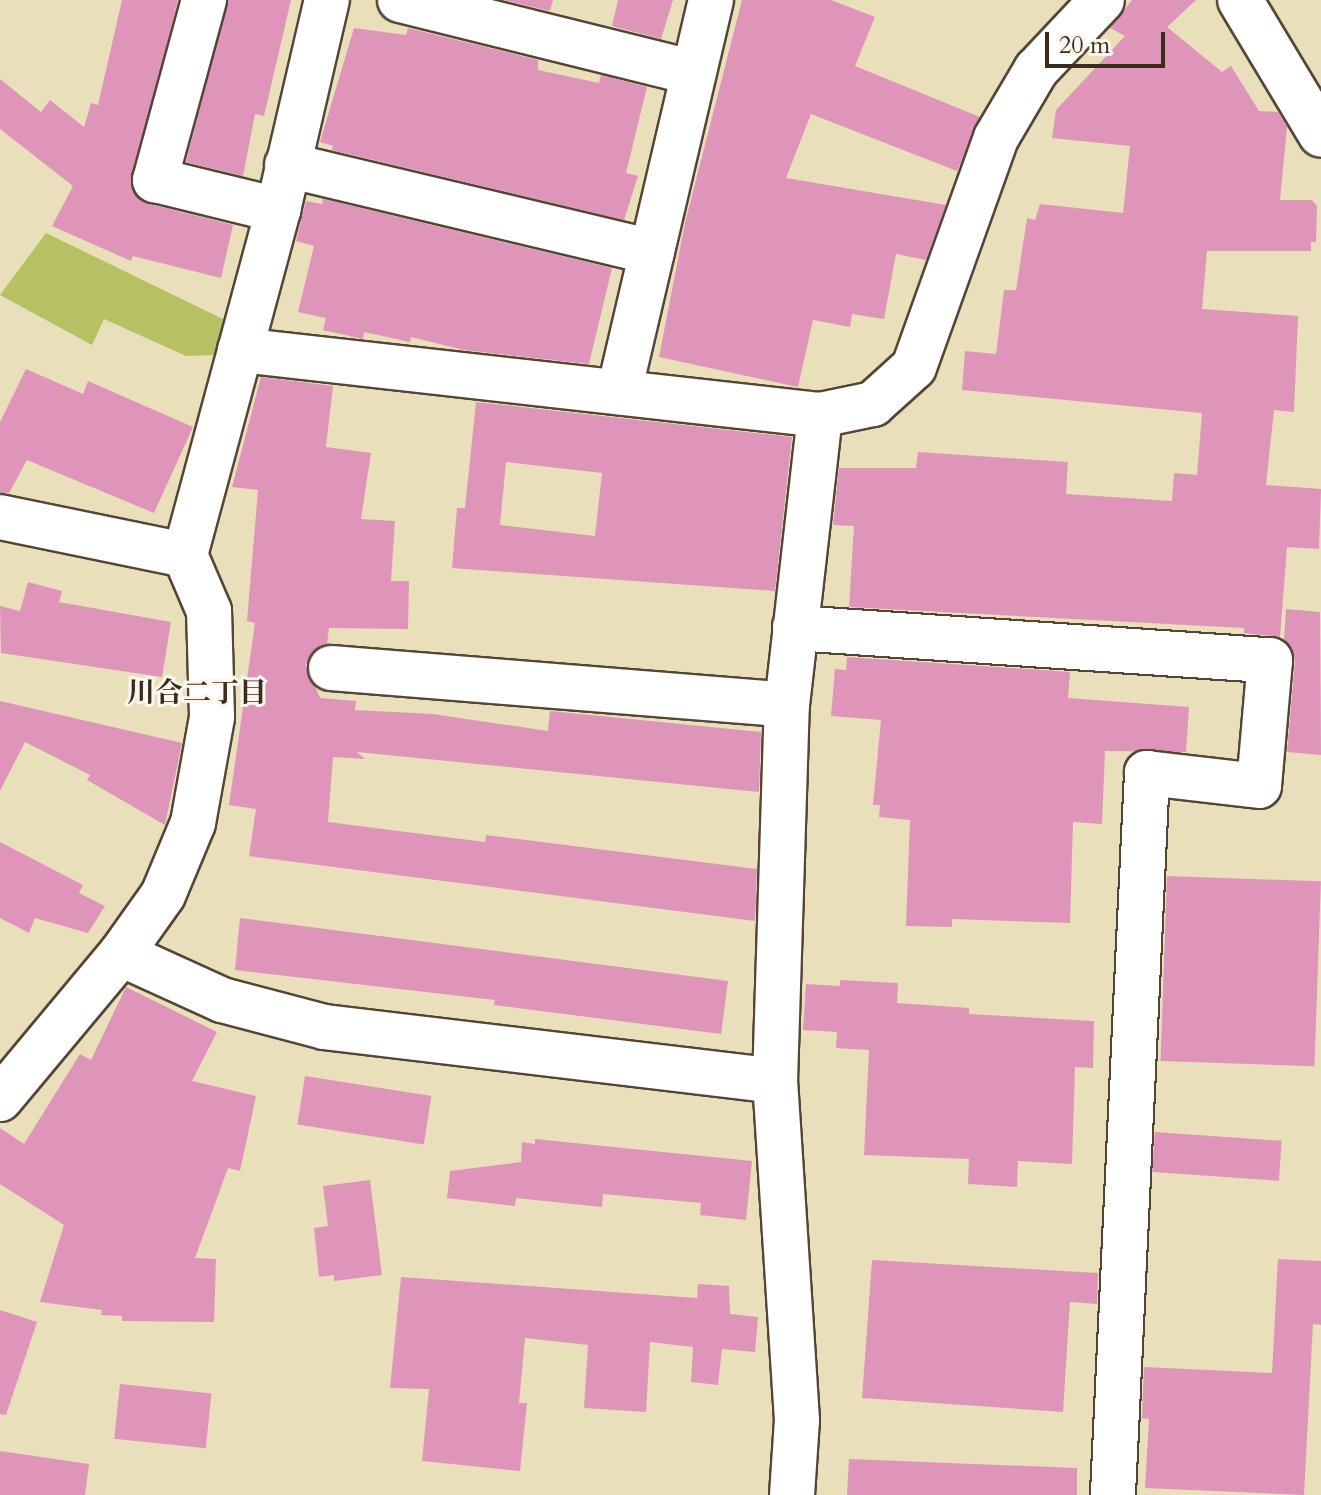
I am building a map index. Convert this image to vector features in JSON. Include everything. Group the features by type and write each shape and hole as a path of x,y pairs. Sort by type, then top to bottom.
{"street":[{"path":"204,0 155,180 278,210"},
{"path":"0,1099 121,954 163,895 193,823 212,717 209,611 185,555 278,210 327,0"},
{"path":"400,0 692,72"},
{"path":"619,392 711,0"},
{"path":"240,350 820,415 873,404 914,367 996,138 1036,70 1102,0"},
{"path":"1240,0 1321,135"},
{"path":"287,165 652,252"},
{"path":"792,1495 797,1420 775,1081 787,705 820,415"},
{"path":"0,517 185,555"},
{"path":"795,628 1270,660 1259,786 1147,773 1113,1495"},
{"path":"331,668 787,705"},
{"path":"121,954 222,1000 324,1027 775,1081"}],"green space":[{"path":"46,233 229,322 217,355 186,356 104,319 92,345 0,295"}],"building":[{"path":"122,0 178,0 131,187 149,204 233,225 221,278 133,256 131,261 52,226 73,186 0,129 0,79 41,112 50,100 84,127 91,103 98,105"},
{"path":"228,0 291,0 264,116 255,114 243,176 186,162"},
{"path":"504,0 553,0 550,11"},
{"path":"618,0 673,0 661,39 612,26"},
{"path":"742,0 831,0 875,17 855,66 980,117 957,171 811,114 786,178 946,205 926,260 896,254 884,319 852,314 850,327 813,320 798,387 659,357 685,223"},
{"path":"1132,0 1196,0 1167,27 1222,72 1231,66 1259,111 1278,112 1287,127 1280,200 1312,200 1317,206 1316,242 1311,242 1311,251 1207,251 1202,309 1298,316 1294,412 1274,410 1266,485 1321,489 1319,549 1287,547 1280,637 1244,633 1244,628 849,607 854,526 833,525 839,468 916,468 918,452 1068,462 1066,494 1172,501 1174,473 1197,475 1202,413 962,390 965,351 996,354 1004,290 1016,290 1027,218 1035,220 1040,204 1123,213 1130,146 1052,138 1056,110 1125,36 1110,28"},
{"path":"354,28 406,35 408,28 538,60 538,70 599,83 601,75 647,87 626,173 638,176 624,220 332,150 333,146 320,142"},
{"path":"323,199 612,268 589,364 464,350 411,337 410,342 364,332 363,339 323,330 326,318 298,312 314,246 296,241 306,201 322,204"},
{"path":"26,369 83,394 88,381 193,427 154,513 27,460 9,493 0,493 0,422"},
{"path":"261,377 333,386 326,447 371,453 361,519 395,521 391,581 409,581 408,629 329,628 327,644 311,653 306,665 320,698 356,701 355,710 433,714 548,731 550,711 761,732 759,792 357,752 365,759 333,757 328,822 485,842 486,835 757,869 755,921 249,856 256,809 229,805 255,623 247,621 258,490 232,487"},
{"path":"476,402 792,437 775,591 452,568 457,508 465,508","holes":["506,462 602,473 595,536 500,525"]},
{"path":"28,582 62,591 59,602 171,622 162,677 1,653 0,606 20,611"},
{"path":"1286,609 1320,612 1321,755 1287,752 1295,662 1284,640"},
{"path":"847,657 1070,672 1068,698 1189,707 1186,752 1105,751 1102,824 1073,822 1070,923 952,919 952,927 906,926 910,820 879,817 880,805 873,805 881,720 831,716 835,669 846,670"},
{"path":"0,701 182,743 165,825 87,780 90,775 25,742 0,791"},
{"path":"0,842 83,885 79,893 105,906 88,933 35,918 29,933 0,918"},
{"path":"1167,876 1321,881 1314,1066 1161,1061"},
{"path":"240,918 728,981 721,1034 494,1005 495,1000 235,970"},
{"path":"840,980 898,983 897,1003 969,1008 969,1014 1094,1021 1093,1068 1075,1067 1072,1164 1018,1161 1017,1187 968,1184 969,1159 864,1155 869,1050 836,1048 837,1032 803,1030 806,984 840,986"},
{"path":"126,987 217,1032 192,1081 256,1096 240,1171 228,1168 195,1258 216,1259 214,1322 122,1321 122,1316 101,1315 102,1310 40,1302 64,1225 0,1184 0,1128 24,1144 80,1054 91,1060"},
{"path":"305,1076 431,1096 424,1144 297,1124"},
{"path":"1155,1132 1282,1141 1279,1181 1152,1172"},
{"path":"535,1139 752,1161 746,1220 700,1215 701,1203 603,1194 602,1207 516,1198 515,1206 447,1198 450,1171 521,1162 522,1142 535,1144"},
{"path":"370,1180 382,1275 334,1281 334,1275 319,1277 314,1228 328,1226 323,1186"},
{"path":"1278,1259 1321,1261 1321,1325 1313,1324 1304,1495 1145,1488 1149,1419 1142,1418 1144,1367 1272,1373"},
{"path":"872,1260 1098,1273 1097,1304 1070,1302 1063,1412 862,1398"},
{"path":"401,1277 697,1298 698,1284 729,1286 730,1314 758,1317 755,1352 722,1349 718,1385 691,1382 693,1347 650,1342 646,1412 584,1408 588,1345 525,1338 519,1403 527,1403 520,1471 422,1461 429,1389 390,1388"},
{"path":"0,1310 37,1322 6,1415 0,1414"},
{"path":"120,1384 211,1394 206,1448 114,1439"},
{"path":"0,1451 89,1464 85,1495 0,1495"},
{"path":"849,1459 1077,1468 1077,1495 847,1495"}],"district":[{"name":"川合二丁目","path":"197,693"}]}
